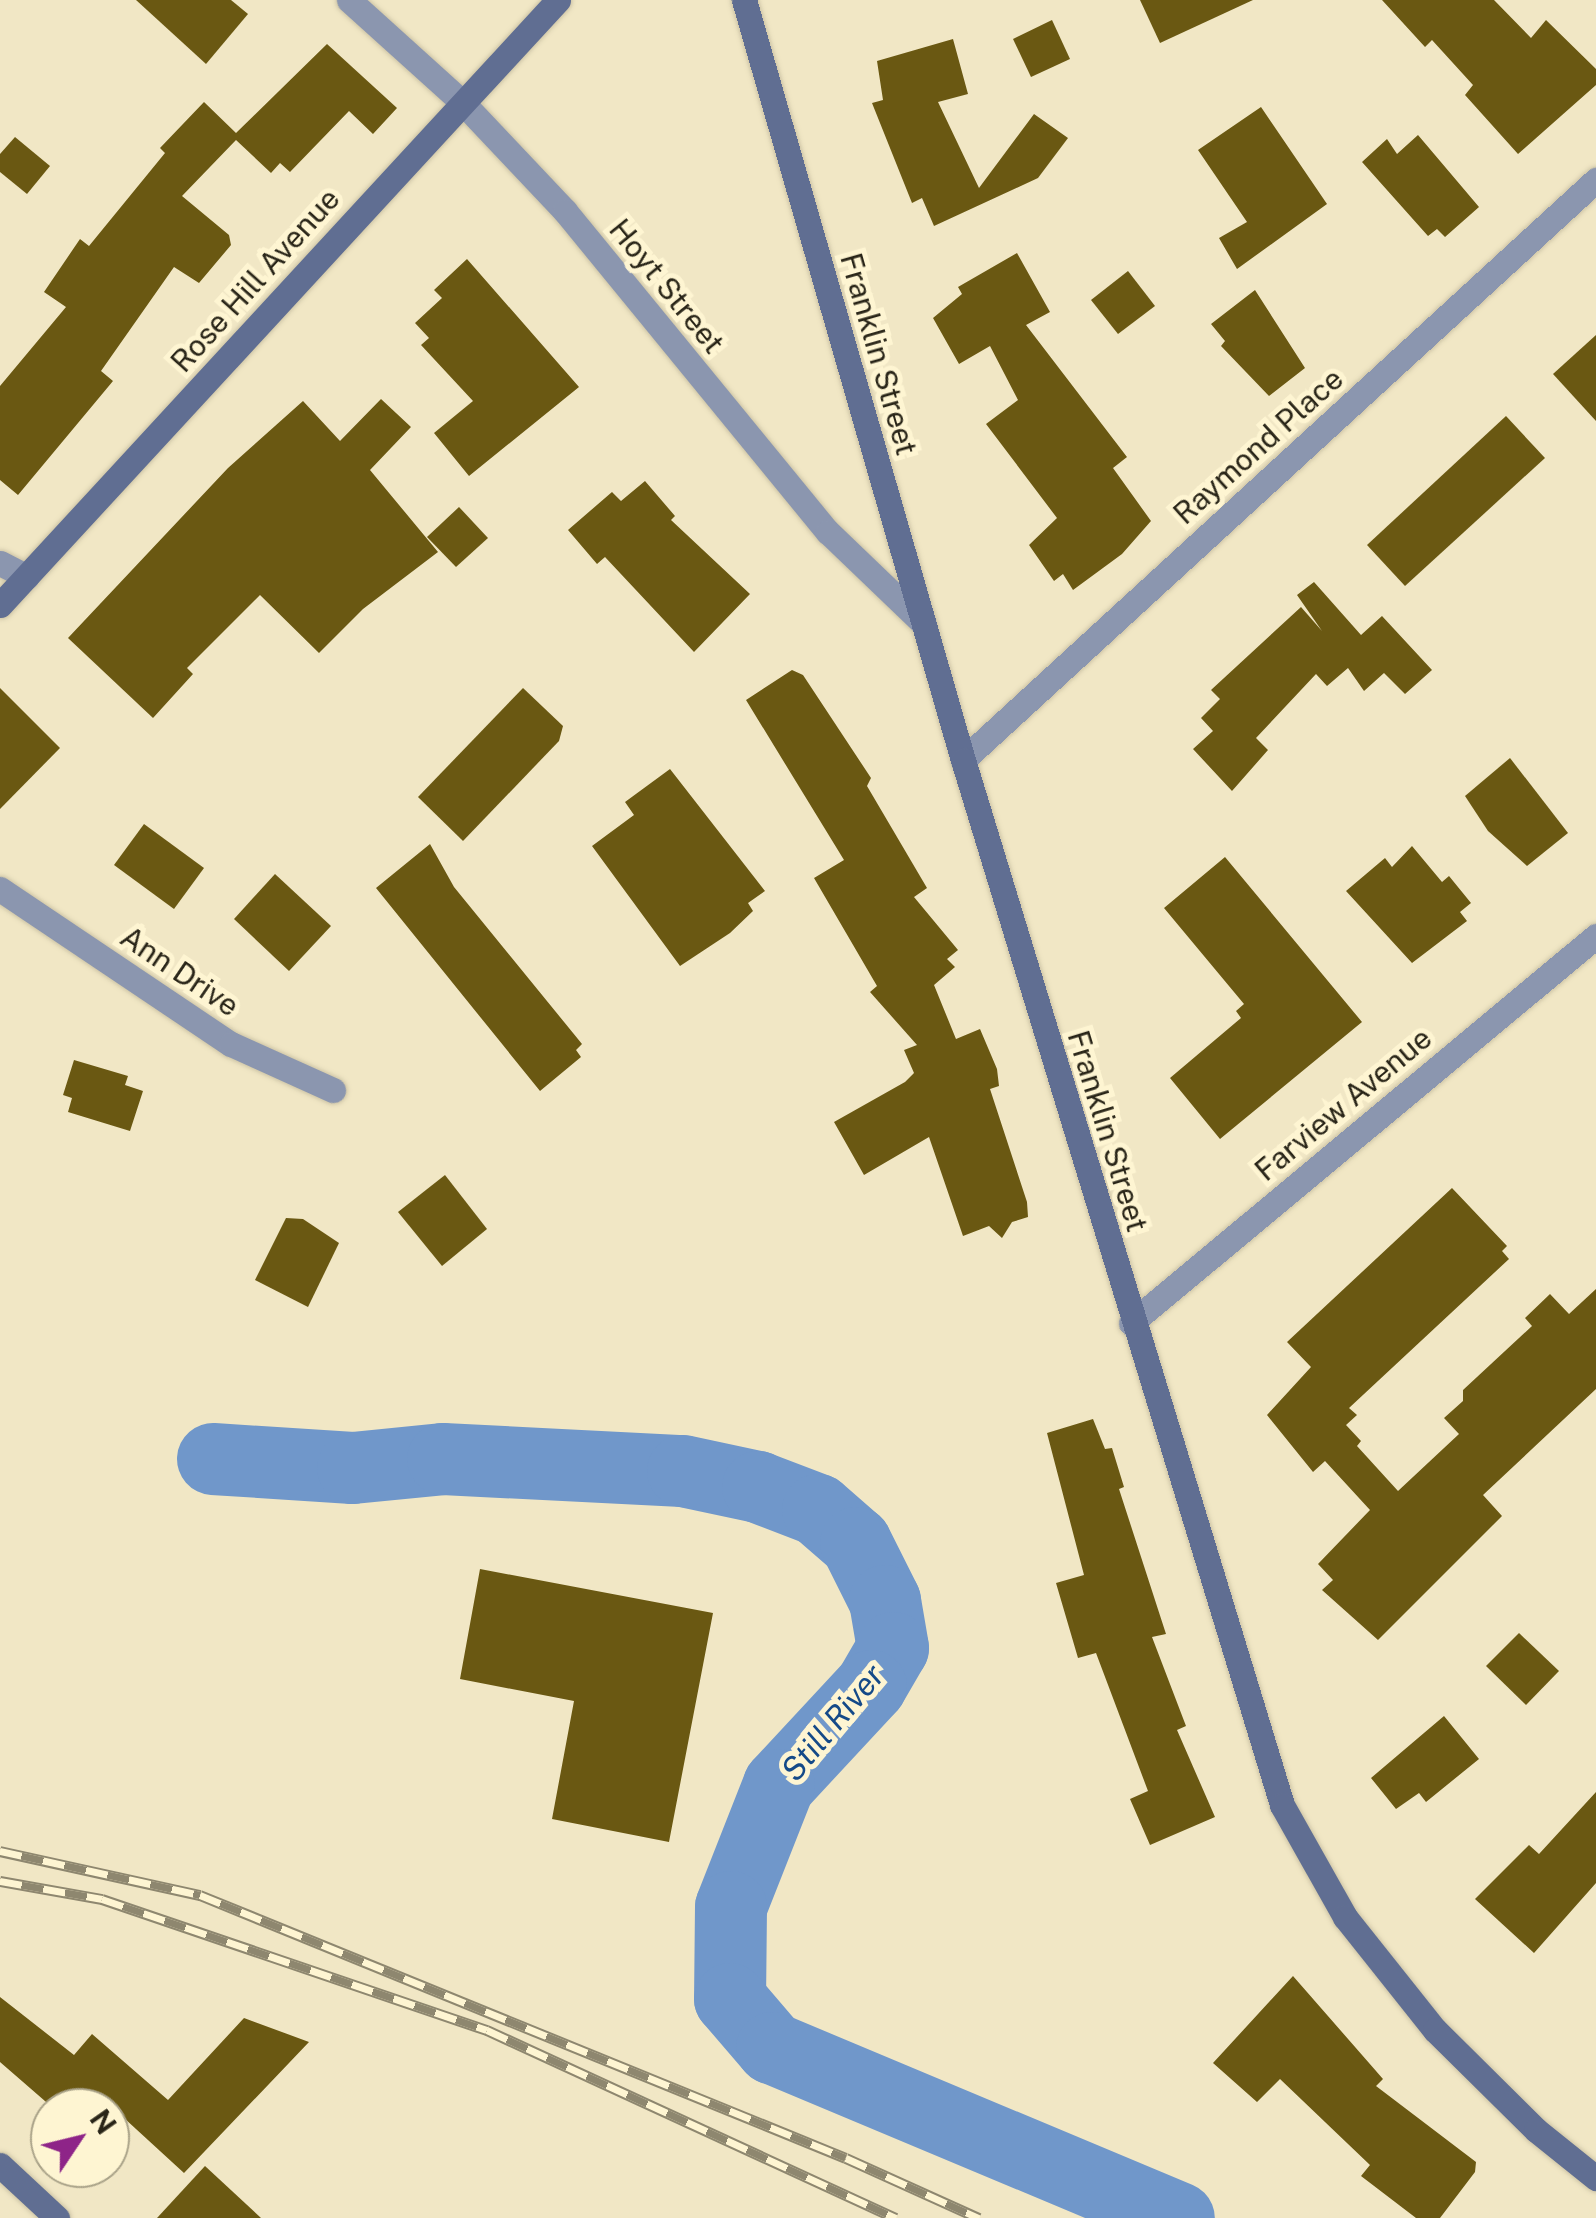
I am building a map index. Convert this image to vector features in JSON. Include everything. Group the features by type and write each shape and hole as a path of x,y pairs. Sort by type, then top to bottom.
{"main road":[{"name":"Rose Hill Avenue","path":"0,605 558,0"},
{"name":"Franklin Street","path":"744,0 963,760 1131,1322 1282,1805 1344,1916 1435,2030 1536,2130 1596,2178"},
{"path":"0,2164 57,2218"}],"street":[{"name":"Hoyt Street","path":"349,0 462,102 565,211 828,532 924,623"},
{"name":"Raymond Place","path":"963,760 1596,180"},
{"path":"0,563 27,578"},
{"name":"Ann Drive","path":"0,889 232,1044 333,1090"},
{"name":"Farview Avenue","path":"1131,1322 1596,936"}],"building":[{"path":"136,0 231,0 248,14 206,64"},
{"path":"1140,0 1253,0 1160,43"},
{"path":"1382,0 1494,0 1531,38 1546,20 1596,69 1596,85 1518,154 1465,95 1473,85 1432,40 1425,47"},
{"path":"1052,20 1070,59 1031,77 1013,39"},
{"path":"953,39 968,94 938,102 979,188 1034,114 1068,138 1038,178 934,226 922,198 912,203 872,103 883,100 877,61"},
{"path":"327,44 397,108 373,134 349,111 290,172 280,163 271,173 236,140 182,196 229,235 231,245 199,283 174,267 101,371 113,381 18,495 0,480 0,386 66,307 44,292 80,239 89,246 165,153 160,148 204,102 236,133"},
{"path":"1261,107 1327,204 1237,269 1219,238 1247,222 1198,150"},
{"path":"1418,135 1479,207 1445,237 1437,229 1428,236 1362,162 1387,139 1397,154"},
{"path":"15,137 50,166 27,194 0,172 0,154"},
{"path":"1017,253 1050,312 1026,325 1127,457 1113,468 1151,521 1122,554 1073,590 1063,574 1054,581 1029,545 1057,518 986,424 1018,400 990,346 959,364 933,318 962,294 958,287"},
{"path":"467,259 579,387 469,476 434,433 473,401 421,345 429,338 415,323 442,298 434,290"},
{"path":"1128,271 1155,306 1118,334 1091,300"},
{"path":"1255,290 1305,368 1269,396 1221,346 1225,341 1211,324"},
{"path":"1596,335 1596,421 1553,374"},
{"path":"381,399 411,427 370,470 438,552 363,609 319,653 260,595 187,668 193,674 153,718 68,638 228,468 303,401 340,441"},
{"path":"1506,416 1545,458 1405,586 1367,545"},
{"path":"645,481 675,516 671,520 750,594 694,652 605,557 597,564 568,530 612,492 621,501"},
{"path":"459,507 488,538 456,567 427,537"},
{"path":"1314,582 1361,635 1382,616 1432,670 1405,694 1384,673 1364,691 1348,668 1327,686 1316,674 1256,738 1268,750 1232,791 1193,749 1213,731 1201,718 1220,699 1211,690 1301,607 1322,631 1297,595"},
{"path":"792,670 803,675 871,778 867,786 927,888 914,897 958,950 947,959 955,967 934,985 956,1039 980,1029 997,1069 999,1086 990,1089 1027,1202 1028,1217 1012,1222 1002,1238 989,1226 963,1236 929,1137 864,1175 834,1122 905,1082 914,1073 904,1050 917,1045 870,992 877,986 814,878 844,860 746,700"},
{"path":"0,688 60,748 0,809"},
{"path":"523,688 563,726 559,741 463,841 418,797"},
{"path":"1510,758 1568,833 1527,866 1488,831 1465,796"},
{"path":"670,769 765,891 748,903 753,911 730,933 680,966 592,846 634,815 625,802"},
{"path":"144,824 204,868 174,909 114,865"},
{"path":"430,844 454,887 582,1044 576,1050 581,1057 540,1091 376,888"},
{"path":"1412,846 1442,882 1449,876 1471,903 1460,912 1467,921 1412,963 1346,891 1385,858 1392,867"},
{"path":"1225,857 1362,1022 1220,1139 1170,1078 1241,1018 1236,1011 1244,1004 1164,908"},
{"path":"275,874 331,926 289,971 234,919"},
{"path":"74,1060 128,1076 125,1085 143,1091 130,1131 68,1112 72,1098 63,1095"},
{"path":"445,1175 487,1229 442,1266 398,1212"},
{"path":"1452,1188 1507,1246 1502,1251 1509,1259 1349,1408 1357,1415 1346,1425 1361,1441 1357,1446 1398,1491 1459,1434 1444,1418 1463,1401 1463,1390 1532,1326 1525,1318 1550,1294 1569,1314 1596,1289 1596,1389 1483,1495 1502,1516 1378,1640 1322,1590 1333,1580 1318,1564 1370,1510 1325,1461 1313,1472 1267,1415 1311,1367 1287,1342"},
{"path":"286,1218 303,1219 339,1243 308,1307 255,1280"},
{"path":"1093,1419 1105,1449 1112,1448 1124,1487 1119,1489 1166,1634 1152,1637 1186,1726 1177,1730 1215,1817 1150,1845 1130,1799 1148,1791 1096,1653 1078,1658 1056,1583 1084,1575 1047,1433"},
{"path":"480,1569 713,1613 669,1842 552,1819 574,1701 460,1679"},
{"path":"1519,1633 1559,1671 1526,1705 1486,1666"},
{"path":"1444,1716 1479,1759 1426,1802 1419,1793 1396,1809 1371,1778"},
{"path":"1596,1792 1596,1883 1534,1953 1475,1899 1529,1845 1539,1854"},
{"path":"1293,1976 1383,2079 1376,2086 1476,2162 1475,2172 1440,2218 1416,2218 1361,2176 1370,2165 1280,2079 1257,2102 1213,2063"},
{"path":"0,1997 74,2055 92,2034 168,2100 244,2018 309,2042 184,2173 130,2124 130,2088 30,2088 0,2062"},
{"path":"205,2166 261,2218 157,2218"}],"waterway":[{"name":"Still River","path":"213,1459 353,1468 443,1459 683,1471 758,1487 818,1510 856,1543 885,1601 893,1648 871,1686 779,1785 731,1907 730,1999 772,2048 1179,2218"}],"railway":[{"path":"0,1851 200,1895 846,2158 979,2218"},
{"path":"0,1881 102,1899 487,2030 896,2218"}]}
